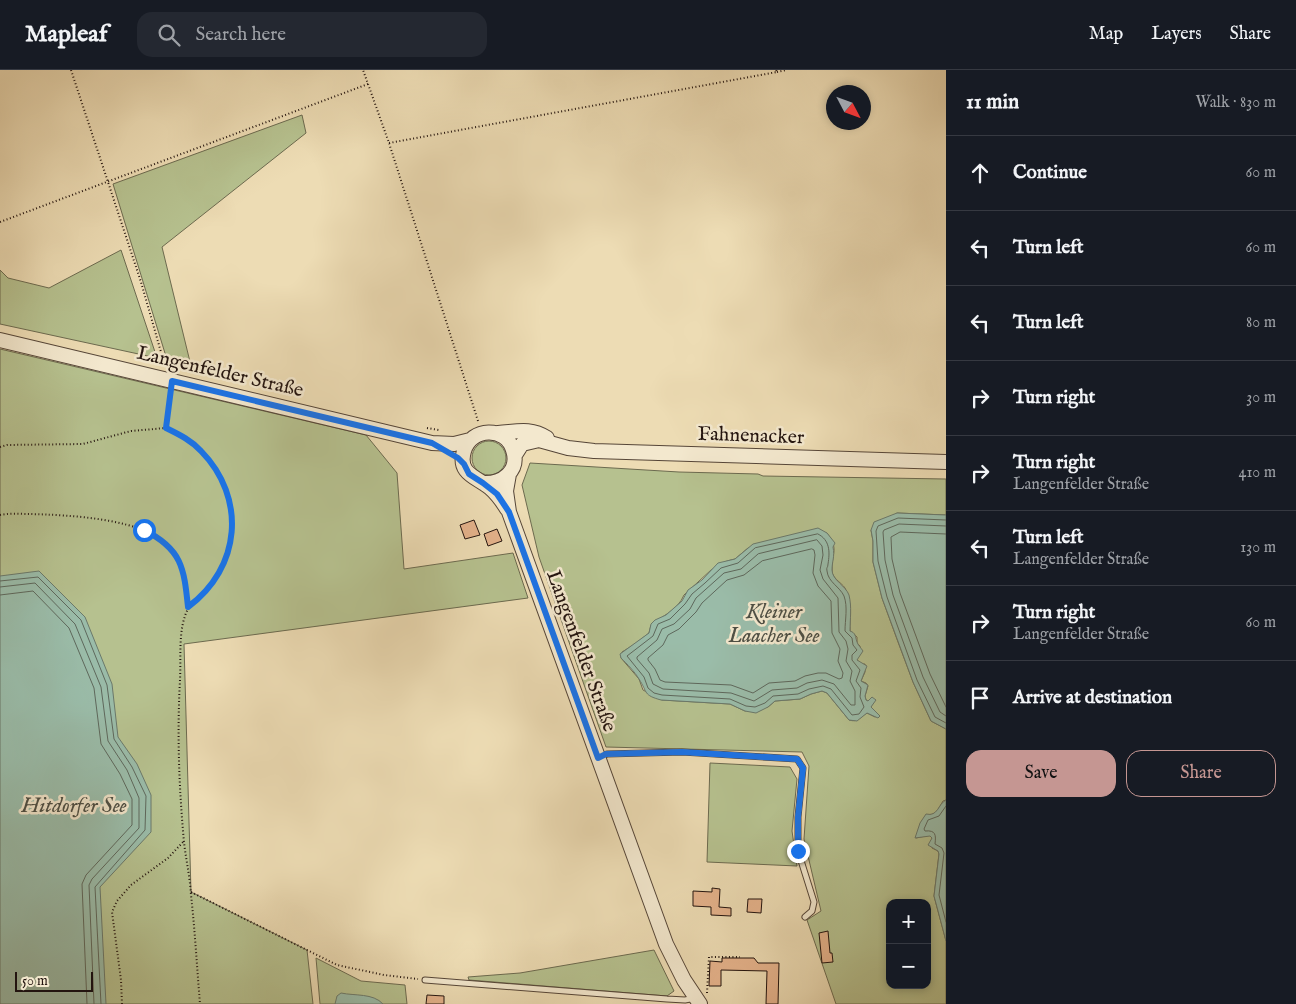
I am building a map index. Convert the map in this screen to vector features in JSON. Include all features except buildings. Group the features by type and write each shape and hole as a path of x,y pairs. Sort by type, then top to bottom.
{"street":[{"name":"Langenfelder Straße","path":"0,340 432,443 454,444 470,440 482,433 498,433"},
{"name":"Fahnenacker","path":"498,433 520,430 535,432 556,444"},
{"path":"498,433 508,440 514,450 514,455"},
{"path":"464,464 464,451 470,440"},
{"name":"Fahnenacker","path":"514,455 519,447 526,442 539,440 568,448 594,451 946,462"},
{"name":"Langenfelder Straße","path":"432,443 452,453 464,464 469,474 497,494 509,512"},
{"name":"Langenfelder Straße","path":"514,455 506,491 509,512 602,756 666,944 677,968 701,998"},
{"path":"483,483 498,482 509,474"}],"lane":[{"name":"Langenfelder Straße","path":"602,756 682,752 797,759 803,768 798,817 798,851 814,902 812,911 805,917"},
{"path":"425,980 667,999 685,1000 701,998"}],"path":[{"path":"71,70 141,282 163,359 168,380 166,428"},
{"path":"363,70 389,143 477,423"},
{"path":"389,143 786,70"},
{"path":"0,222 368,84"},
{"path":"0,446 83,444 131,432 166,428 186,438 201,450 215,469 227,493 232,510 233,528 230,548 222,566 208,588 188,607"},
{"path":"426,428 443,431"},
{"path":"0,515 58,515 112,521 144,530 158,537 171,548 179,561 185,576 188,607 181,639 178,722 184,841 191,892 200,1004"},
{"path":"122,1004 121,980 112,912 117,901 131,885 168,858 184,841"},
{"path":"191,892 337,965 384,975 425,980"},
{"path":"701,998 709,957 740,956"}],"shaded area":[{"path":"302,115 306,133 162,247 192,370 168,363 113,184"},
{"path":"121,250 157,358 0,324 0,270 8,278 49,288"},
{"path":"0,349 366,435 397,473 404,569 513,553 528,598 184,644 191,892 307,950 313,1004 0,1004"},
{"path":"489,441 501,446 506,458 501,470 489,475 477,470 472,458 477,446"},
{"path":"530,463 679,472 758,474 763,476 946,479 946,515 897,513 871,530 873,562 882,598 913,682 931,721 946,729 946,800 943,801 936,813 930,815 916,838 930,835 932,837 932,848 938,851 939,854 934,896 946,941 946,1004 836,1004 807,920 821,911 804,839 809,766 802,752 606,747 539,557 522,485","holes":["827,533 834,547 832,572 847,593 850,609 850,631 857,637 857,643 860,646 860,655 857,657 857,660 865,664 865,672 861,681 868,686 865,696 866,700 873,702 871,707 879,715 875,717 867,713 857,720 849,720 827,693 822,691 800,699 775,701 768,707 745,711 730,704 662,700 643,690 639,679 621,658 622,652 649,633 651,625 674,609 684,595 711,570 727,561 735,559 748,548"]},
{"path":"710,763 790,767 797,779 792,831 797,866 707,862"},
{"path":"654,950 674,991 667,996 469,980 468,977 520,973"},
{"path":"316,958 361,981 405,985 407,1004 320,1004"}],"water":[{"path":"897,513 946,515 946,729 931,721 913,682 882,598 873,562 871,530 874,522"},
{"name":"Kleiner Laacher See","path":"818,528 827,533 835,543 833,547 833,574 849,595 851,608 850,631 854,634 857,643 863,651 857,660 867,666 861,681 868,685 865,696 866,700 868,701 872,697 876,700 871,707 880,716 878,718 867,713 857,721 849,720 827,693 822,691 800,699 775,701 756,713 745,711 730,704 661,700 647,693 620,654 649,633 651,624 655,620 666,615 682,601 688,590 702,580 718,563 735,559 753,544"},
{"name":"Hitdorfer See","path":"39,571 85,617 112,684 118,737 137,764 151,795 151,832 100,887 106,1004 0,1004 0,576"},
{"path":"946,800 946,941 934,896 939,854 938,851 928,845 932,838 930,836 915,838 920,823 926,814 933,814"},
{"path":"341,993 369,996 383,1004 335,1004 337,996"}],"route":[{"path":"144,530 158,537 171,548 179,561 185,576 188,607 208,588 222,566 230,548 233,528 232,510 227,493 215,469 201,450 186,438 166,428 172,381 432,443 458,458 473,478 497,494 509,512 598,758 606,754 682,752 797,759 803,768 798,817 798,851"}]}
